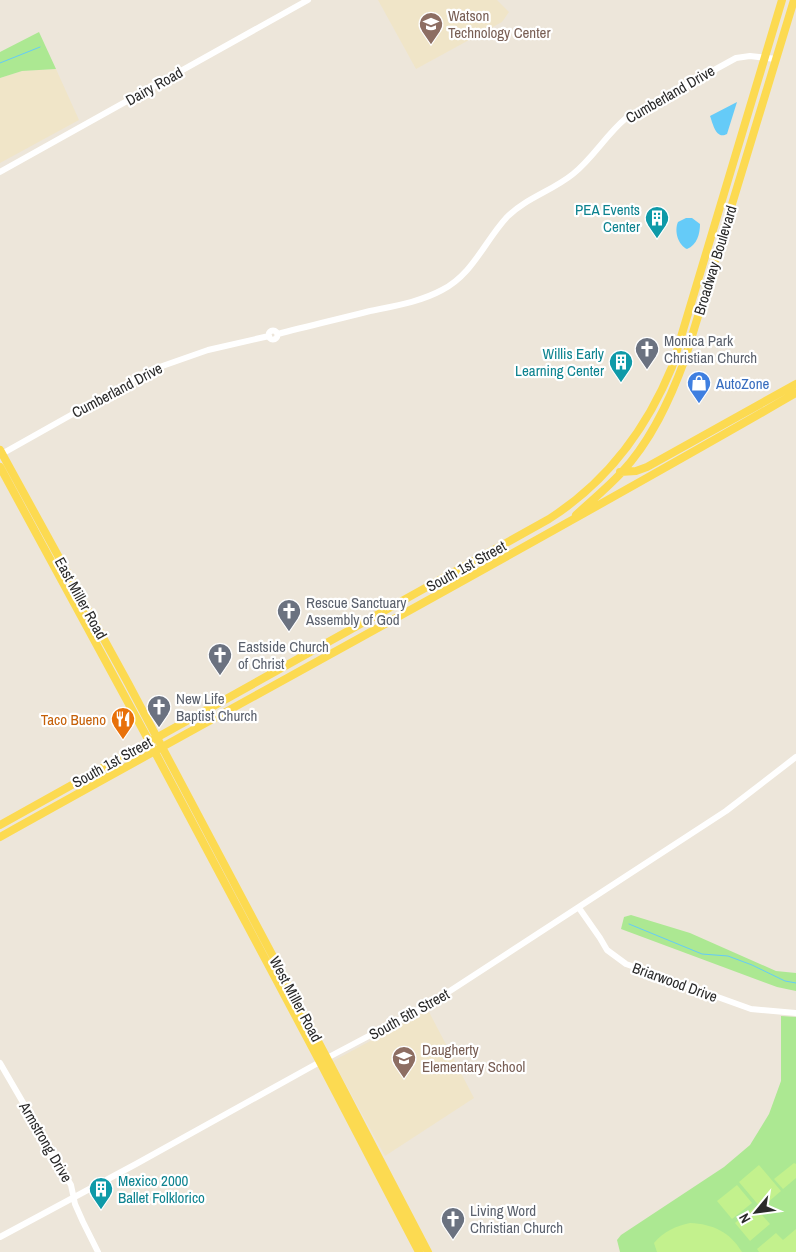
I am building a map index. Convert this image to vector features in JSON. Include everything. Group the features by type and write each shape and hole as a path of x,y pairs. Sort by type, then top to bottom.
{"main road":[{"name":"Broadway Boulevard","path":"608,470 649,416 672,367 782,0"},
{"name":"Broadway Boulevard","path":"595,497 622,472 652,432 682,369 794,0"},
{"path":"687,314 697,317"},
{"path":"672,367 682,369"},
{"path":"608,470 622,472 645,468 796,384"},
{"name":"South 1st Street","path":"0,837 796,393"},
{"name":"East Miller Road","path":"1,453 57,562 158,749"},
{"path":"636,455 637,464 645,468"},
{"name":"East Miller Road","path":"0,467 57,562"},
{"name":"South 1st Street","path":"0,825 542,523 577,500 608,470"},
{"name":"South 1st Street","path":"571,520 595,497"},
{"name":"West Miller Road","path":"158,749 428,1252"},
{"path":"98,770 103,779"},
{"name":"West Miller Road","path":"324,1060 419,1252"}],"street":[{"name":"Dairy Road","path":"0,172 308,0"},
{"name":"Cumberland Drive","path":"1,453 151,370 208,350 269,336 274,339 277,338 278,334 428,297 455,282 469,269 500,225 512,213 532,198 572,174 613,129 625,119 736,58 750,56 776,59"},
{"name":"South 5th Street","path":"0,1237 433,1002 726,811 796,757"},
{"name":"Briarwood Drive","path":"579,908 606,950 626,964 751,1009 796,1013"},
{"name":"Armstrong Drive","path":"0,1062 71,1185 83,1222 98,1252"}],"shaded area":[{"name":"Watson Technology Center","path":"378,0 497,0 509,12 502,22 416,69"},
{"path":"56,69 79,120 0,163 0,78 22,71"},
{"name":"Daugherty Elementary School","path":"428,1010 474,1098 385,1156 333,1061"}],"green space":[{"path":"39,32 56,69 22,71 0,78 0,52"},
{"path":"631,915 690,933 776,971 796,973 796,991 777,987 621,929 624,917"},
{"path":"781,1016 796,1017 796,1252 620,1252 617,1240 621,1235 724,1167 750,1145 769,1114 781,1081"},
{"path":"794,1163 796,1164 796,1178 783,1189 774,1179"},
{"path":"759,1165 781,1191 761,1208 739,1182"},
{"path":"737,1185 752,1203 732,1219 717,1201"},
{"path":"755,1207 770,1224 750,1241 735,1223"},
{"path":"690,1223 706,1225 720,1230 732,1239 742,1252 657,1252 654,1243 662,1235 675,1227"},
{"path":"796,1229 796,1252 759,1252 757,1249 776,1233 783,1240"}],"water":[{"path":"737,102 727,134 720,135 710,116"},
{"path":"686,218 692,218 700,224 697,239 687,249 679,241 676,229 678,222"}],"waterway":[{"path":"0,63 40,47"},
{"path":"629,924 702,954 728,956 785,981 796,983"}],"place":[{"name":"Watson Technology Center","path":"431,45"},
{"name":"PEA Events Center","path":"657,239"},
{"name":"Monica Park Christian Church","path":"647,370"},
{"name":"Willis Early Learning Center","path":"621,383"},
{"name":"AutoZone","path":"699,404"},
{"name":"Rescue Sanctuary Assembly of God","path":"289,632"},
{"name":"Eastside Church of Christ","path":"220,676"},
{"name":"New Life Baptist Church","path":"159,728"},
{"name":"Taco Bueno","path":"123,740"},
{"name":"Daugherty Elementary School","path":"404,1079"},
{"name":"Mexico 2000 Ballet Folklorico","path":"101,1210"},
{"name":"Living Word Christian Church","path":"453,1240"}]}
